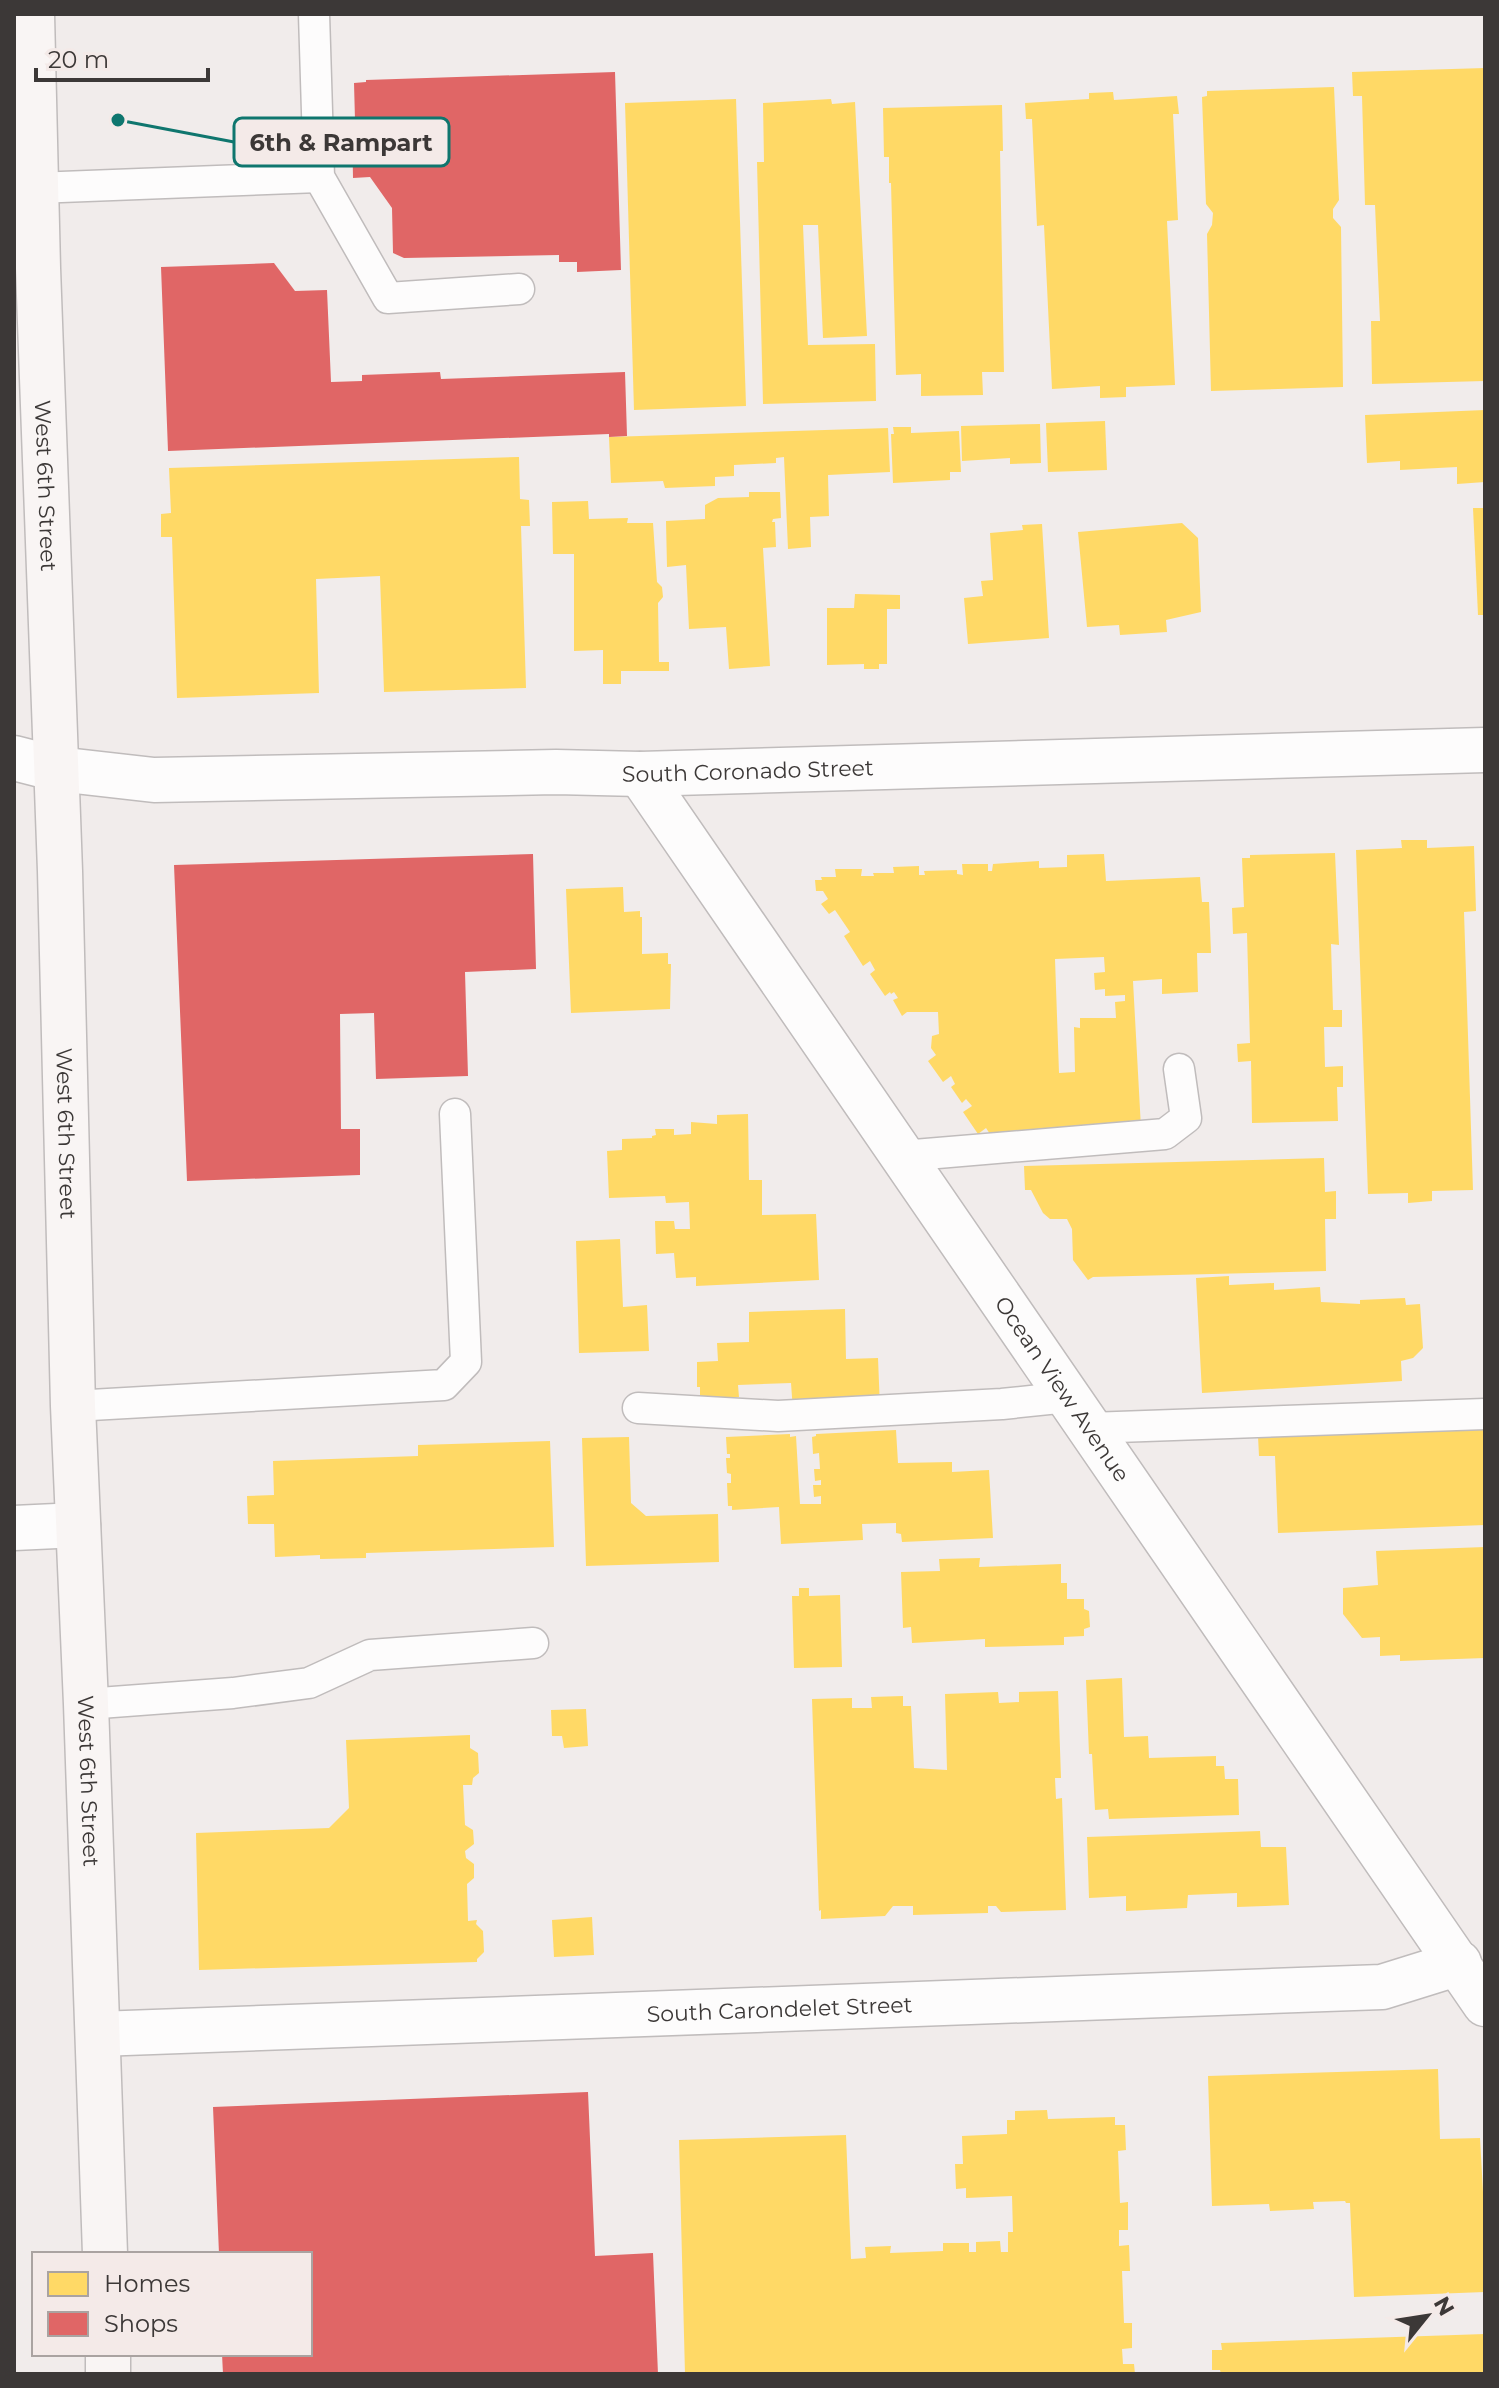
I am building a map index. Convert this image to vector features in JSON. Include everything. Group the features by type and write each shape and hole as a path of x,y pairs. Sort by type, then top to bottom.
{"main road":[{"name":"West 6th Street","path":"32,14 23,86 35,188 57,769 73,1406 105,2252"}],"street":[{"name":"South Coronado Street","path":"14,758 57,769 154,780 556,772 640,774 1485,750"},
{"name":"Ocean View Avenue","path":"640,774 1485,2004"},
{"path":"14,1528 78,1525"},
{"name":"South Carondelet Street","path":"98,2034 1382,1987 1459,1963"}],"lane":[{"path":"314,14 319,177 388,298 519,289"},
{"path":"35,188 319,177"},
{"path":"902,1156 1165,1134 1186,1118 1179,1069"},
{"path":"73,1406 444,1385 466,1362 455,1114"},
{"path":"638,1408 778,1416 1002,1404 1079,1413 1485,1414"},
{"path":"86,1704 233,1693 309,1683 370,1655 533,1643"}],"building: Homes":[{"path":"1485,68 1485,381 1372,384 1371,321 1380,321 1375,205 1365,205 1362,96 1353,96 1352,72"},
{"path":"1334,87 1339,200 1333,209 1333,218 1341,227 1343,387 1211,391 1207,234 1213,213 1206,204 1202,97 1207,96 1207,91"},
{"path":"1113,92 1114,100 1177,96 1179,114 1173,114 1178,220 1167,221 1175,385 1126,387 1126,397 1100,398 1100,386 1052,389 1044,225 1037,226 1032,119 1026,119 1025,103 1089,99 1089,93"},
{"path":"736,99 746,406 634,410 625,103"},
{"path":"831,99 832,104 855,102 867,336 823,338 818,225 803,225 808,345 875,344 876,401 763,404 757,162 764,162 763,103"},
{"path":"1002,105 1004,372 982,372 983,395 921,396 921,374 896,375 891,183 889,157 884,157 883,108"},
{"path":"1485,410 1485,482 1457,484 1457,467 1400,470 1400,461 1367,463 1365,415"},
{"path":"1105,421 1107,470 1048,472 1046,423"},
{"path":"1040,424 1041,463 1010,464 1010,458 962,461 961,426"},
{"path":"893,427 911,427 911,433 959,431 961,472 950,472 950,480 893,483"},
{"path":"888,428 890,472 828,475 829,516 810,517 811,547 788,549 784,457 776,458 776,463 734,465 734,476 715,477 715,486 665,488 663,481 611,483 609,437"},
{"path":"519,457 520,499 529,500 530,526 521,526 526,688 384,692 380,576 316,579 319,693 177,698 172,537 161,537 161,514 171,513 169,468"},
{"path":"749,492 780,492 781,518 772,522 775,522 776,547 763,548 770,666 729,669 726,627 689,629 686,565 667,567 666,521 705,519 705,505 718,498 749,497"},
{"path":"588,501 589,519 628,518 627,523 653,523 657,582 662,587 663,597 658,603 659,662 669,662 669,671 621,671 621,684 603,684 603,650 574,651 574,554 553,554 552,502"},
{"path":"1473,508 1485,508 1485,615 1478,615"},
{"path":"1182,523 1198,538 1201,612 1166,620 1167,632 1120,635 1119,625 1087,627 1078,532"},
{"path":"1042,524 1049,638 968,644 964,598 983,596 981,581 993,580 990,533 1023,530 1022,525"},
{"path":"855,594 900,595 900,609 887,609 887,664 879,664 879,669 864,669 864,664 827,665 827,608 854,608"},
{"path":"1401,840 1427,840 1427,848 1474,846 1476,911 1464,912 1473,1190 1432,1191 1432,1201 1408,1203 1408,1193 1368,1194 1356,850 1402,848"},
{"path":"1335,853 1339,945 1331,944 1333,1010 1342,1010 1342,1027 1324,1027 1325,1067 1343,1066 1343,1087 1337,1087 1338,1121 1252,1123 1251,1061 1238,1062 1237,1044 1250,1043 1247,933 1233,934 1232,908 1244,907 1242,858 1250,858 1250,855"},
{"path":"1104,854 1106,881 1200,877 1202,902 1209,902 1211,953 1197,953 1198,992 1162,994 1162,979 1133,981 1141,1128 990,1134 986,1128 978,1134 963,1112 972,1106 966,1099 962,1103 951,1087 955,1084 951,1076 943,1082 928,1061 936,1055 931,1048 932,1036 939,1034 938,1012 907,1012 902,1016 893,1000 898,998 894,992 885,996 870,974 875,970 870,961 863,966 844,936 850,932 835,910 829,914 821,904 828,899 823,891 816,891 815,880 836,877 835,869 862,869 861,876 874,876 873,873 894,873 893,867 919,866 919,875 925,875 924,871 957,870 957,874 963,875 962,864 988,864 988,871 992,871 993,864 1039,861 1039,868 1067,867 1067,855","holes":["1104,957 1105,972 1094,973 1095,990 1105,989 1105,996 1125,995 1125,1001 1115,1002 1116,1018 1080,1018 1080,1028 1074,1027 1075,1072 1059,1073 1055,959"]},
{"path":"623,887 624,912 640,911 642,917 642,954 668,953 668,964 671,964 670,1009 571,1013 566,889"},
{"path":"748,1114 749,1180 762,1180 762,1215 816,1214 819,1280 696,1286 696,1277 676,1278 674,1253 656,1254 655,1221 674,1221 675,1229 690,1229 689,1202 666,1203 665,1196 609,1198 607,1151 622,1150 622,1139 652,1138 656,1135 655,1129 674,1129 674,1135 691,1134 691,1122 717,1124 717,1115"},
{"path":"1324,1158 1325,1192 1336,1191 1336,1219 1325,1219 1326,1271 1093,1277 1088,1280 1073,1260 1072,1229 1067,1219 1050,1219 1043,1213 1031,1190 1025,1190 1024,1166"},
{"path":"620,1239 623,1307 647,1305 649,1351 579,1353 576,1241"},
{"path":"1229,1276 1229,1285 1274,1283 1274,1290 1320,1287 1321,1302 1360,1304 1360,1300 1405,1298 1406,1305 1420,1304 1423,1348 1413,1358 1401,1361 1402,1381 1202,1393 1196,1278"},
{"path":"845,1309 846,1359 878,1358 880,1408 793,1411 791,1383 738,1385 739,1397 700,1398 697,1362 718,1361 717,1343 749,1342 749,1312"},
{"path":"1485,1428 1485,1525 1278,1533 1275,1456 1259,1456 1258,1436"},
{"path":"896,1430 898,1463 952,1462 952,1472 989,1470 993,1538 902,1542 901,1534 896,1533 896,1523 862,1524 863,1540 781,1544 779,1507 732,1510 732,1506 728,1506 727,1483 731,1483 731,1474 727,1473 726,1458 730,1458 730,1454 727,1454 726,1437 796,1436 800,1504 821,1504 821,1496 814,1497 813,1485 821,1485 821,1480 815,1481 814,1469 820,1469 819,1453 813,1454 812,1437 816,1434"},
{"path":"629,1437 631,1503 646,1516 718,1514 719,1562 586,1566 582,1438"},
{"path":"550,1441 554,1547 366,1553 366,1558 320,1559 320,1555 275,1557 274,1524 248,1524 247,1496 274,1495 273,1461 418,1456 418,1445"},
{"path":"1485,1547 1485,1658 1400,1661 1400,1655 1380,1656 1380,1637 1362,1638 1343,1614 1343,1588 1378,1585 1376,1551"},
{"path":"980,1558 979,1567 1061,1564 1061,1583 1067,1583 1067,1599 1084,1599 1084,1609 1089,1611 1090,1627 1084,1629 1084,1636 1064,1637 1064,1645 985,1647 985,1639 912,1643 911,1627 903,1628 901,1572 940,1571 939,1559"},
{"path":"799,1588 809,1588 809,1596 840,1595 842,1667 794,1668 792,1596 799,1596"},
{"path":"1122,1678 1124,1737 1148,1736 1149,1758 1216,1756 1216,1766 1224,1766 1225,1779 1238,1779 1239,1815 1109,1819 1108,1809 1095,1810 1086,1680"},
{"path":"1058,1691 1061,1778 1055,1778 1056,1799 1062,1798 1066,1910 1001,1912 996,1906 988,1906 988,1913 913,1915 913,1906 893,1906 885,1916 821,1919 812,1699 852,1698 852,1708 872,1708 871,1697 903,1696 903,1706 911,1706 914,1768 947,1770 945,1694 998,1692 999,1703 1019,1702 1019,1692"},
{"path":"586,1709 588,1746 564,1748 562,1736 552,1736 551,1710"},
{"path":"470,1735 470,1748 478,1753 479,1773 473,1778 472,1785 463,1785 465,1825 473,1830 474,1844 465,1851 466,1858 474,1864 474,1878 467,1884 468,1921 477,1920 476,1924 483,1931 484,1952 477,1962 199,1970 196,1833 329,1828 349,1808 346,1740"},
{"path":"1260,1831 1261,1847 1286,1847 1289,1905 1237,1907 1237,1893 1188,1895 1187,1908 1126,1911 1126,1896 1089,1898 1087,1837"},
{"path":"592,1917 594,1955 554,1957 552,1920"},
{"path":"1438,2069 1440,2139 1480,2138 1485,2292 1354,2297 1350,2203 1345,2201 1313,2202 1314,2209 1270,2211 1269,2204 1212,2206 1208,2076"},
{"path":"1047,2110 1048,2119 1115,2117 1115,2125 1125,2125 1126,2150 1118,2151 1120,2203 1128,2202 1128,2230 1119,2230 1119,2246 1129,2245 1130,2271 1122,2271 1124,2323 1132,2323 1132,2348 1122,2349 1123,2364 1134,2364 1135,2374 685,2374 679,2140 846,2135 851,2259 866,2258 865,2247 891,2246 890,2253 943,2251 943,2243 969,2243 969,2252 976,2252 976,2242 1000,2241 1001,2252 1008,2252 1008,2232 1013,2232 1012,2196 966,2198 966,2188 956,2189 955,2164 963,2164 962,2136 1007,2134 1007,2120 1015,2120 1015,2111"},
{"path":"1485,2334 1485,2374 1221,2374 1220,2370 1212,2370 1212,2350 1222,2350 1221,2343"}],"building: Shops":[{"path":"615,72 621,270 577,272 577,262 559,262 559,255 404,258 393,253 392,208 370,177 353,178 354,83 366,80"},
{"path":"274,263 295,291 327,290 331,382 362,381 362,375 440,372 441,379 625,372 627,436 609,437 609,434 168,451 161,267"},
{"path":"533,854 536,969 465,972 468,1076 376,1079 374,1013 340,1014 341,1129 360,1129 360,1175 187,1181 174,865"},
{"path":"588,2092 595,2256 653,2253 658,2374 223,2374 222,2356 312,2356 312,2252 219,2252 213,2107"}],"place":[{"name":"6th & Rampart","path":"118,120"}]}
